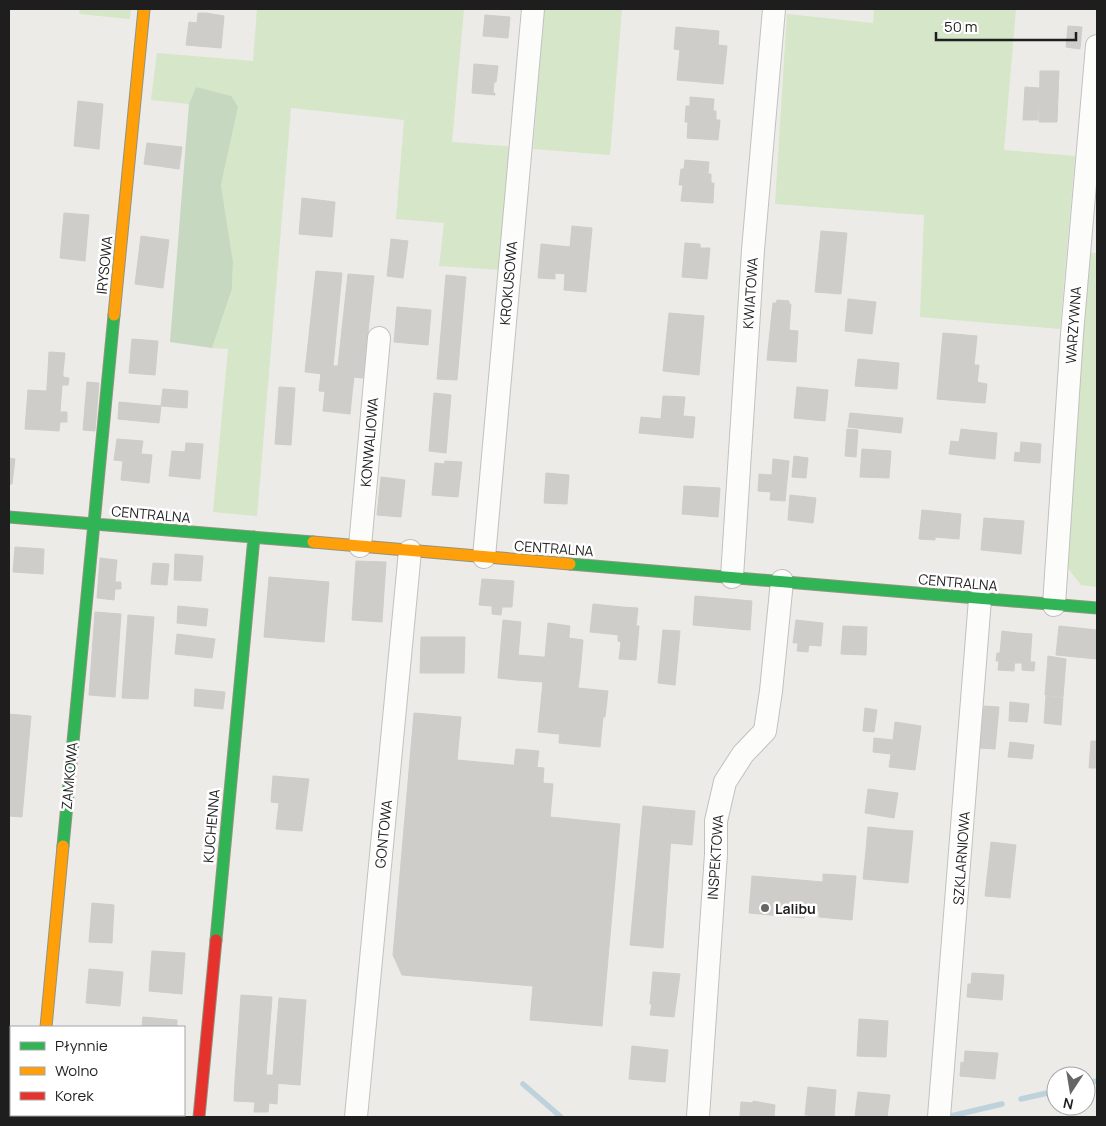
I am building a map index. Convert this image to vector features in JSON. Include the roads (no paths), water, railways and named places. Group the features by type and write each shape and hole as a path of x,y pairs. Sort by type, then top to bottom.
{"street":[{"name":"IRYSOWA","path":"93,524 144,9"},
{"name":"KROKUSOWA","path":"484,557 533,9"},
{"name":"KWIATOWA","path":"732,577 753,250 774,9"},
{"name":"WARZYWNA","path":"1054,605 1074,314 1097,46"},
{"name":"KONWALIOWA","path":"360,546 379,338"},
{"name":"CENTRALNA","path":"9,517 1097,608"},
{"name":"ZAMKOWA","path":"46,1026 93,524"},
{"name":"KUCHENNA","path":"200,1117 254,537"},
{"name":"GONTOWA","path":"356,1117 410,551"},
{"name":"INSPEKTOWA","path":"698,1117 716,854 716,821 725,782 743,754 765,731 782,581"},
{"name":"SZKLARNIOWA","path":"940,1117 980,599"}],"waterway":[{"path":"523,1084 561,1117"},
{"path":"1021,1099 1046,1093"},
{"path":"951,1116 1002,1104"}],"place":[{"name":"Lalibu","path":"765,908"}]}
